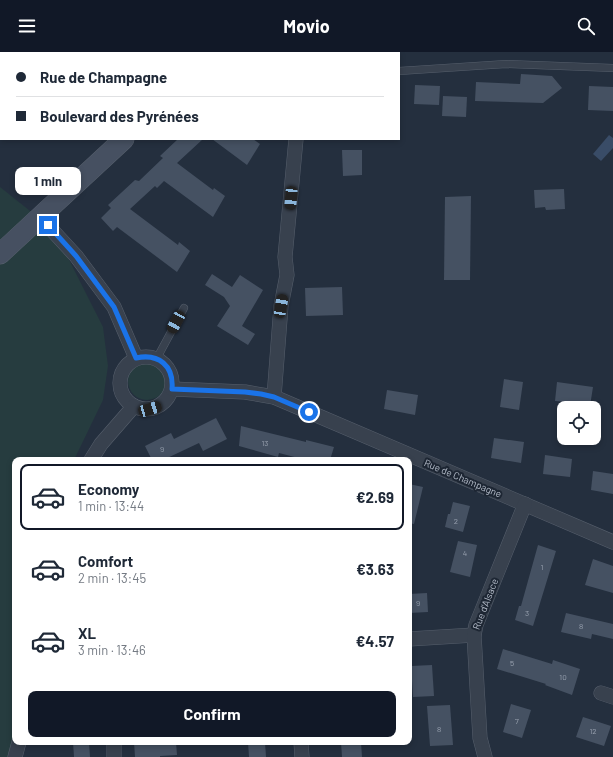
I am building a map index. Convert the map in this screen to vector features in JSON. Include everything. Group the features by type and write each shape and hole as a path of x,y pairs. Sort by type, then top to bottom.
{"main road":[{"path":"0,254 123,140"}],"street":[{"path":"274,397 281,306 287,275 285,257 296,140"},
{"path":"40,216 76,256 114,307 136,358"},
{"path":"144,356 157,358 166,365 170,372 173,380 172,389 167,399 158,406 150,409 134,406 122,394 120,377 129,363 136,358 144,356"},
{"name":"Rue de Champagne","path":"172,389 245,392 274,397 613,542"},
{"path":"93,457 101,444 134,406"},
{"name":"Rue d'Alsace","path":"485,757 480,738 474,636 476,625 525,504"},
{"path":"412,639 474,636"},
{"path":"15,757 19,745"},
{"path":"114,745 114,757"},
{"path":"301,745 302,757"}],"lane":[{"path":"400,71 506,64 613,68"},
{"path":"157,358 184,308"}],"green space":[{"path":"0,187 54,230 103,327 108,366 103,400 75,457 12,457 13,745 10,757 0,757"},
{"path":"143,362 151,362 161,367 165,374 165,388 161,395 151,400 143,400 133,395 131,392 128,385 128,377 133,367 136,365"}],"water":[{"path":"609,135 613,138 613,148 601,161 593,154"}],"building":[{"path":"521,74 552,76 562,88 543,103 475,101 476,82 520,84"},
{"path":"415,85 440,86 439,105 414,104"},
{"path":"589,86 613,87 613,111 588,110"},
{"path":"443,96 467,97 466,117 442,116"},
{"path":"177,140 202,140 177,163 213,190 214,188 225,196 213,217 164,181 157,188 155,186 130,209 178,245 179,242 190,251 177,272 117,227 113,231 101,218 111,208 108,205 135,180 139,181 163,158 160,156"},
{"path":"213,140 254,140 260,144 247,165"},
{"path":"342,150 362,150 362,175 343,176"},
{"path":"564,189 565,209 546,210 545,207 535,208 534,190"},
{"path":"471,196 470,280 444,280 445,197"},
{"path":"212,274 232,287 240,275 263,290 242,326 255,334 248,345 217,326 230,306 224,297 205,285"},
{"path":"342,287 343,315 306,316 305,288"},
{"path":"504,379 523,382 519,410 500,407"},
{"path":"557,382 593,387 591,401 555,401"},
{"path":"387,390 418,395 415,415 384,409"},
{"path":"216,418 227,439 203,451 199,443 169,457 150,457 145,446 171,433 174,439"},
{"path":"241,426 306,442 306,440 334,447 331,457 294,457 279,453 278,457 239,446"},
{"path":"494,438 524,442 521,463 491,458"},
{"path":"545,455 572,459 570,477 543,474"},
{"path":"593,471 613,474 613,494 591,490"},
{"path":"412,485 423,487 414,524 412,524"},
{"path":"453,502 470,506 463,532 445,527"},
{"path":"458,541 477,545 470,577 450,572"},
{"path":"538,545 556,551 533,626 515,620 519,606 521,606"},
{"path":"593,559 613,566 613,593 585,585"},
{"path":"427,593 428,612 412,613 412,594"},
{"path":"566,613 613,624 613,639 592,634 591,639 561,632"},
{"path":"503,649 552,664 553,660 580,669 572,695 545,685 546,684 497,669"},
{"path":"432,665 434,696 413,697 412,666"},
{"path":"511,704 531,710 522,738 503,732"},
{"path":"450,705 453,745 430,746 427,706"},
{"path":"583,717 611,726 604,746 576,737"},
{"path":"73,745 89,745 90,757 74,757"},
{"path":"134,745 176,745 177,755 135,757"},
{"path":"248,745 265,745 266,757 249,757"},
{"path":"341,745 361,745 362,757 342,757"}],"route":[{"path":"48,225 76,256 114,307 136,358 144,356 157,358 166,365 173,380 172,389 261,394 274,397 309,412"}]}
